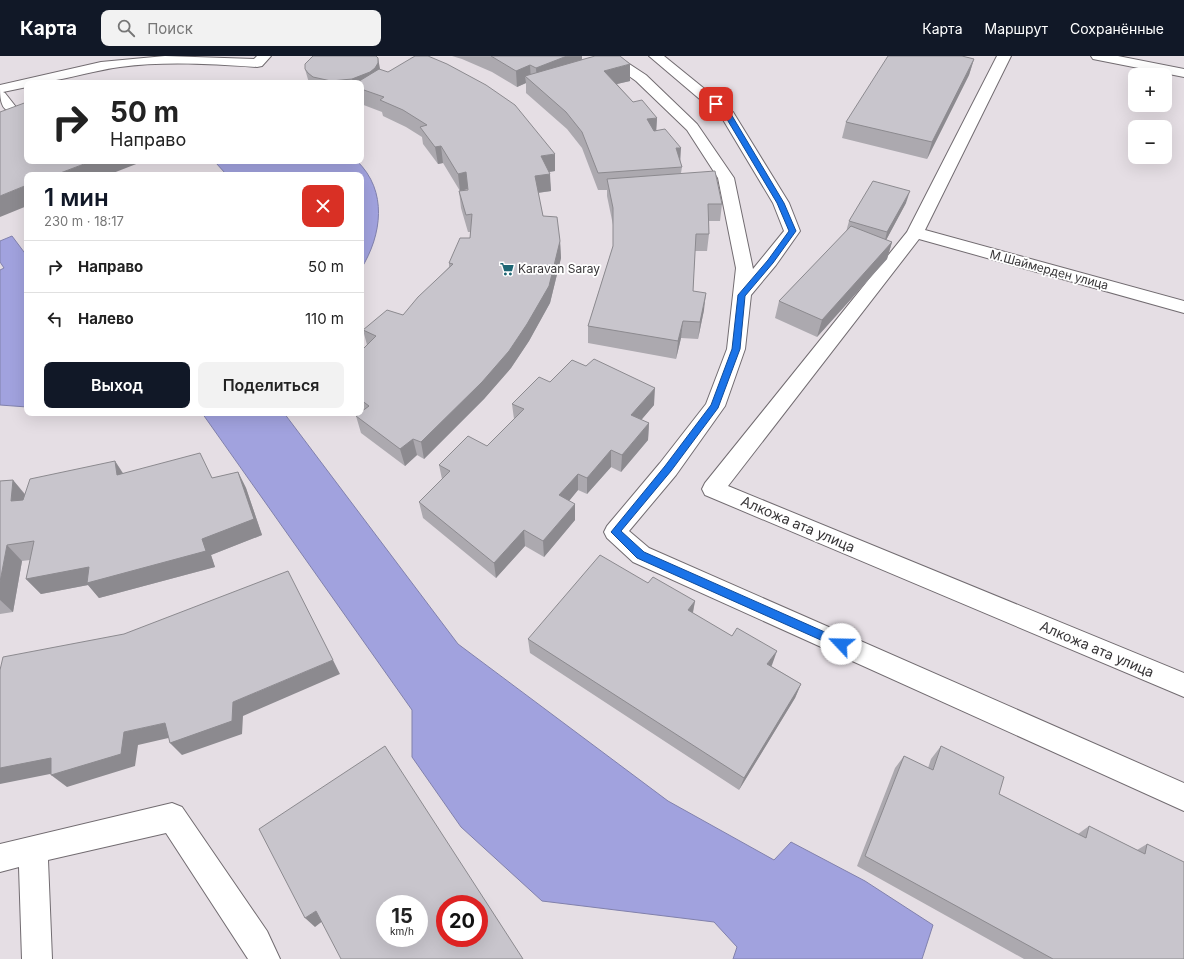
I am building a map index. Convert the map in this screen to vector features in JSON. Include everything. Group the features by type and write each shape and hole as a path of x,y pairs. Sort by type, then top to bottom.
{"street":[{"path":"40,80 102,66 164,60 211,59 257,63 264,56"},
{"path":"608,56 641,78 692,127 726,178 745,268 736,349 715,406 668,469 615,532 641,555 1184,797"},
{"path":"656,56 728,114 781,203 792,231 770,261 741,295"},
{"path":"915,233 1004,56"},
{"path":"1098,56 1184,73"},
{"path":"0,89 24,84"},
{"path":"0,96 9,107"},
{"name":"М.Шаймерден улица","path":"915,233 1184,307"},
{"name":"Алкожа ата улица","path":"915,233 713,489 1184,685"},
{"path":"0,858 172,817 256,942 265,959"},
{"path":"33,849 37,959"}],"water":[{"path":"217,164 360,164 367,173 374,186 378,214 374,242 364,263 364,172 224,172"},
{"path":"12,236 24,252 24,407 0,405 0,270 4,268 0,262 0,241"},
{"path":"204,416 286,416 458,644 668,801 774,860 791,842 865,881 933,925 922,959 733,959 737,947 714,922 542,901 461,827 412,757 412,710"}],"building":[{"path":"313,56 376,56 378,58 378,63 370,72 352,79 342,80 326,80 313,77 305,69 305,64"},
{"name":"Karavan Saray","path":"415,56 428,56 447,64 486,85 515,105 555,154 541,156 550,174 535,176 543,216 557,217 560,241 549,286 509,351 482,382 421,442 413,439 400,449 356,416 364,416 364,410 369,406 364,402 364,348 376,336 364,329 387,310 403,315 418,297 453,264 449,263 460,238 470,238 472,214 466,215 459,191 468,190 466,172 458,174 441,146 435,147 420,127 427,125 403,110 380,100 384,97 364,90 364,80 361,80 379,69 388,72"},
{"path":"491,56 567,56 536,68 530,65 516,71"},
{"path":"595,56 620,56 630,64 604,71 633,102 642,100 657,118 647,119 654,131 665,129 681,148 676,148 682,167 598,173 582,132 566,112 525,76"},
{"path":"888,56 962,56 974,59 932,142 846,122"},
{"path":"24,103 24,164 84,164 63,172 24,172 24,186 0,196 0,112"},
{"name":"Karavan Saray","path":"715,171 722,204 708,204 709,234 696,234 693,291 706,293 700,322 683,321 678,341 588,326 613,246 613,208 607,179"},
{"path":"873,181 910,191 887,232 849,221"},
{"path":"851,226 892,242 822,320 779,301"},
{"path":"594,359 655,388 631,415 649,423 622,455 611,450 587,478 578,474 559,495 575,504 543,541 524,530 494,563 419,502 450,471 439,465 468,436 487,446 524,409 512,404 539,377 550,382 572,360 586,366"},
{"path":"200,453 212,478 238,472 254,519 202,539 206,551 87,583 89,567 26,579 34,541 7,545 0,582 0,481 13,480 11,501 23,500 30,479 115,461 117,475"},
{"path":"600,555 648,583 653,577 695,601 688,610 732,636 737,628 777,651 767,664 801,684 744,778 528,639"},
{"path":"288,571 333,660 233,702 232,721 170,743 165,723 124,732 121,754 51,775 51,758 0,768 0,670 3,657 124,634"},
{"path":"385,746 482,895 436,895 436,947 488,947 488,905 523,959 341,959 316,911 305,918 259,829"},
{"path":"941,746 1004,777 999,794 1086,838 1089,826 1145,854 1147,844 1184,862 1184,959 1053,959 865,856 904,756 933,770"}],"place":[{"name":"Karavan Saray","path":"507,269"}],"route":[{"path":"716,104 728,114 781,203 792,231 770,261 741,295 736,349 715,406 668,469 615,532 641,555 841,644"}]}
